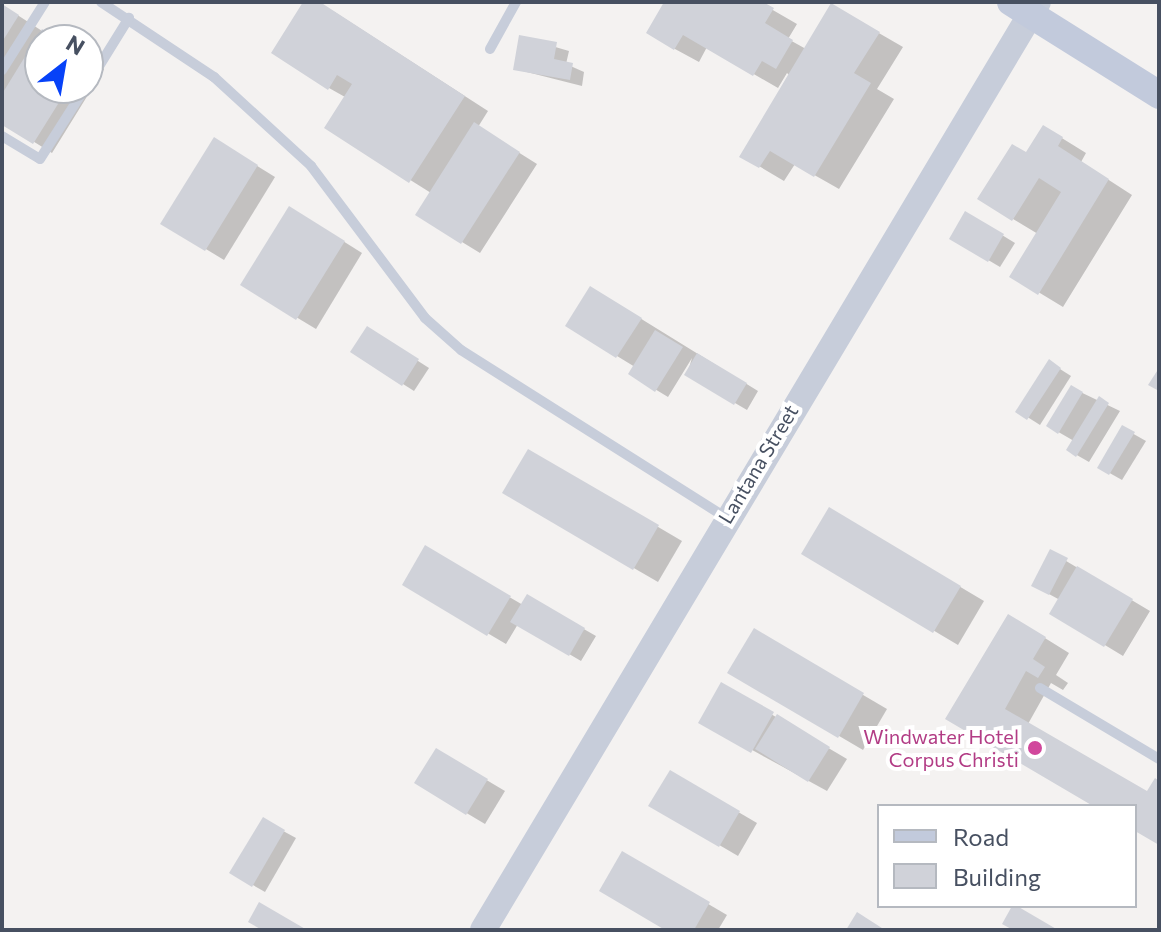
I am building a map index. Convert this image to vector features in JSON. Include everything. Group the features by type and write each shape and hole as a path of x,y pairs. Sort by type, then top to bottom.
{"main road":[{"path":"1027,6 1159,95"}],"street":[{"name":"Lantana Street","path":"483,930 1027,6"}],"lane":[{"path":"2,70 45,2"},
{"path":"101,2 214,77 311,166 425,318 461,350 725,517"},
{"path":"490,49 516,2"},
{"path":"104,58 129,18"},
{"path":"2,136 40,159 75,104"},
{"path":"1040,688 1159,759"}],"building":[{"path":"303,2 320,2 465,96 409,183 324,128 352,84 337,75 328,90 271,53"},
{"path":"664,2 763,2 774,8 765,23 793,40 776,69 762,61 753,76 683,35 674,50 646,33"},
{"path":"831,3 880,32 854,73 871,83 814,177 770,151 759,168 739,157"},
{"path":"2,4 19,15 2,42"},
{"path":"519,35 557,42 554,59 573,63 570,80 513,70"},
{"path":"24,58 24,104 58,104 33,144 2,125 2,94"},
{"path":"474,122 520,152 461,244 415,215"},
{"path":"1043,125 1063,137 1058,146 1109,179 1038,295 1009,277 1061,192 1039,178 1012,221 977,199 1012,144 1026,152"},
{"path":"214,137 258,165 205,251 160,224"},
{"path":"289,206 345,241 296,320 240,285"},
{"path":"965,211 1004,234 988,262 949,239"},
{"path":"590,286 642,318 616,358 565,326"},
{"path":"367,326 419,359 402,386 350,352"},
{"path":"655,330 683,347 655,392 628,374"},
{"path":"697,353 747,383 734,405 684,375"},
{"path":"1049,359 1061,368 1027,420 1015,412"},
{"path":"1159,368 1159,391 1148,385"},
{"path":"1071,385 1083,392 1058,434 1046,426"},
{"path":"1099,396 1109,403 1076,457 1066,450"},
{"path":"1122,425 1135,432 1109,475 1097,468"},
{"path":"528,449 659,525 633,570 502,493"},
{"path":"829,507 961,586 933,633 801,554"},
{"path":"425,545 511,596 487,636 402,585"},
{"path":"1050,549 1068,558 1049,595 1031,586"},
{"path":"1077,566 1133,599 1104,647 1049,614"},
{"path":"527,594 585,628 569,656 510,622"},
{"name":"Windwater Hotel Corpus Christi","path":"1008,614 1046,637 1033,659 1045,667 1038,678 1026,671 1005,709 1147,791 1155,778 1159,781 1159,845 1137,832 1137,804 1090,804 945,719"},
{"path":"754,628 864,693 838,738 727,673"},
{"path":"721,682 774,712 751,753 698,723"},
{"path":"777,714 830,747 808,782 755,749"},
{"path":"436,748 488,779 466,815 414,783"},
{"path":"670,770 740,811 719,847 648,806"},
{"path":"263,817 285,830 252,887 229,873"},
{"path":"622,851 710,902 694,930 665,930 599,891"},
{"path":"259,902 307,930 262,930 248,922"},
{"path":"1011,908 1020,908 1058,930 1013,930 1002,924"},
{"path":"857,912 885,930 846,930"}],"place":[{"name":"Windwater Hotel Corpus Christi","path":"1035,748"}]}
